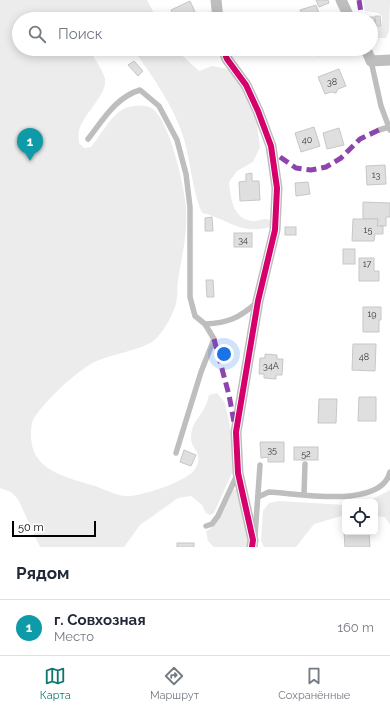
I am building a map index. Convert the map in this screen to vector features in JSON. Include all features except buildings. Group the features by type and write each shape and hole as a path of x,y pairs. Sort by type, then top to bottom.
{"street":[{"path":"216,0 217,12"},
{"path":"340,0 346,12"},
{"path":"226,56 246,85 271,146 277,188 276,230 258,301 236,432 238,473 254,545"},
{"path":"369,56 371,61 390,60"}],"lane":[{"path":"371,61 381,106 389,128 379,130"},
{"path":"88,139 110,111 128,94 140,90 160,106 177,140 186,174 190,207 190,297 195,316 205,324 214,339 201,372 176,453"},
{"path":"271,146 280,157"},
{"path":"205,324 220,323 243,315 258,301"},
{"path":"304,494 306,464"},
{"path":"254,545 260,465"},
{"path":"258,497 269,492 344,497 365,494 378,490 390,472"},
{"path":"206,526 212,524 218,516 238,473"}],"shaded area":[{"path":"0,0 147,0 153,12 12,12 12,56 93,56 102,71 105,79 103,91 81,124 79,132 79,143 84,148 91,147 112,118 123,109 141,105 153,109 159,116 170,140 179,170 186,207 185,235 176,304 166,326 160,335 147,345 97,361 81,370 46,403 34,418 31,427 32,445 36,456 51,470 72,479 117,494 132,496 163,488 183,479 195,469 198,464 198,455 191,441 191,433 204,409 209,395 217,393 225,403 231,431 232,473 214,513 210,515 206,513 202,505 191,496 178,498 140,525 124,547 40,547 18,499 11,492 0,488"},
{"path":"363,0 390,0 389,31 386,38 378,38 378,27 382,26 382,16 378,12 365,11"},
{"path":"138,56 183,56 199,71 212,66 228,69 246,93 257,124 260,147 253,162 237,171 229,182 232,201 236,212 240,216 252,221 265,219 270,220 271,227 260,229 243,228 202,213 196,195 180,127 169,103"},
{"path":"236,489 248,538 247,547 214,547 208,541 206,531 216,524 233,490"},
{"path":"390,490 390,525 385,517 378,516 378,499 373,499"},
{"path":"279,501 342,505 342,516 314,524 296,547 264,547 261,541 263,511 269,503"}],"marked path":[{"path":"359,0 361,12"},
{"path":"280,157 296,168 311,170 326,167 341,158 360,139 379,130"},
{"path":"214,339 229,395 234,422"}],"cycle path":[{"path":"226,56 246,85 258,111 271,146 277,188 275,230 258,301 236,432 238,473 253,540 252,547"}],"place":[{"name":"г. Совхозная","path":"30,161"}]}
